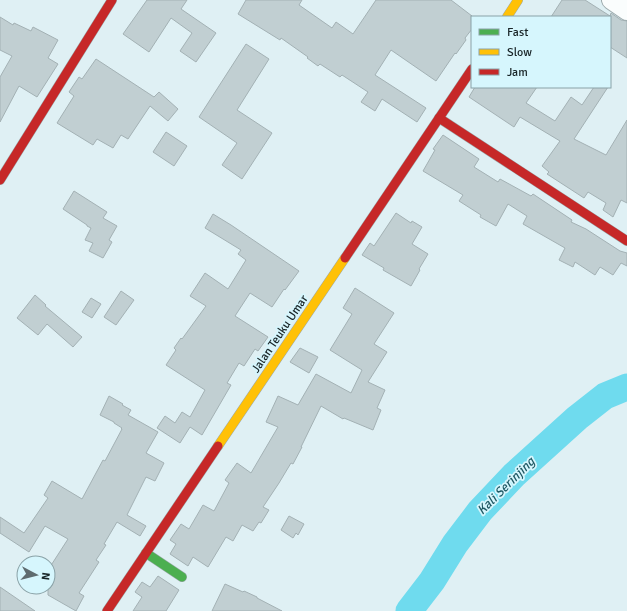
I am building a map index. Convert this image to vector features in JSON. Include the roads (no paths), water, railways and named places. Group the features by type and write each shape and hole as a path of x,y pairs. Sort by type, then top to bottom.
{"main road":[{"path":"0,180 112,0"},
{"path":"508,16 518,0"},
{"name":"Jalan Teuku Umar","path":"107,611 471,70"},
{"path":"439,118 627,241"},
{"path":"146,553 182,577"}],"street":[{"path":"611,0 627,11"}],"waterway":[{"name":"Kali Serinjing","path":"409,611 432,581 455,544 480,511 514,475 577,418 605,396 627,387"}]}
